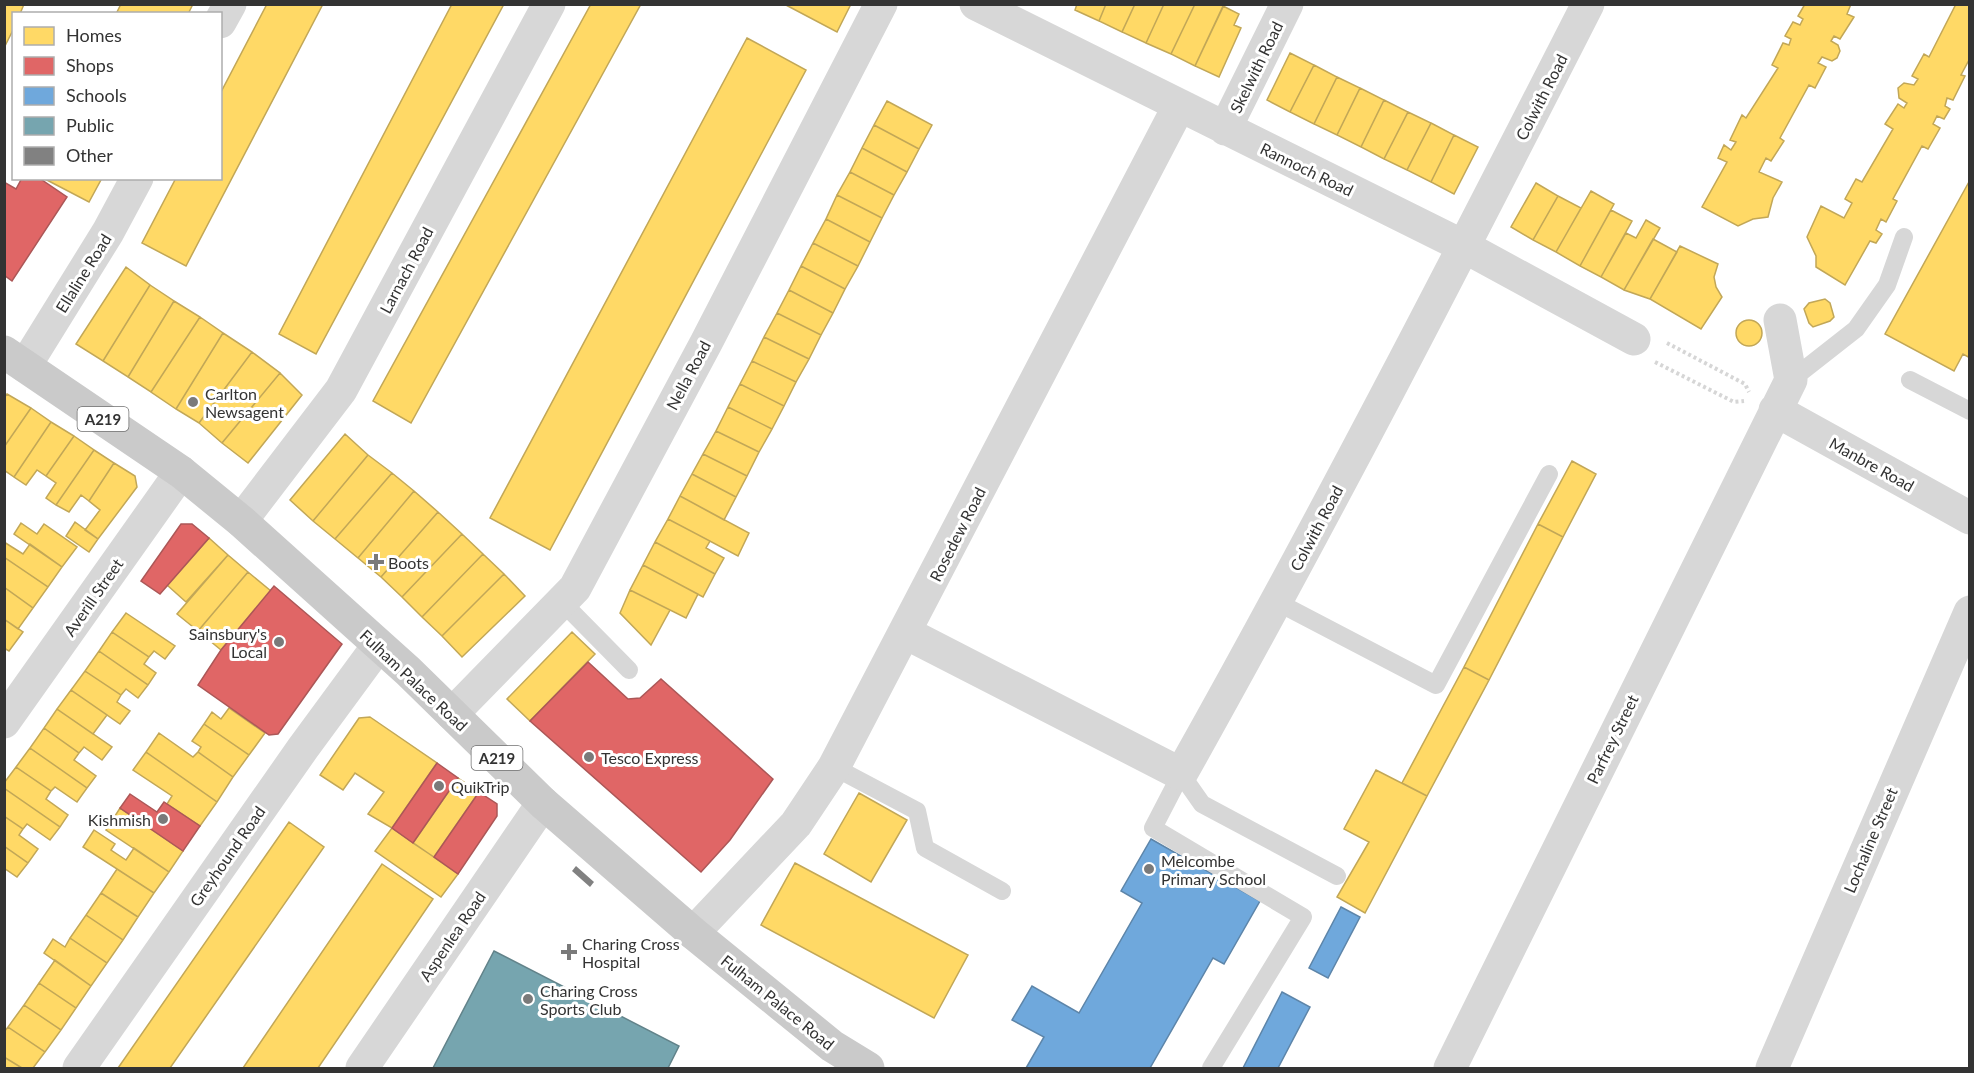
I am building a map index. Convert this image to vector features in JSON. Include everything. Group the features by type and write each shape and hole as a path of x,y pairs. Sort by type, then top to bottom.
{"main road":[{"name":"Fulham Palace Road","path":"15,359 181,472 241,520 452,714 543,802 693,933 832,1046 868,1068"}],"street":[{"path":"222,18 230,4"},
{"name":"Larnach Road","path":"241,520 341,390 549,4"},
{"name":"Nella Road","path":"452,714 575,588 881,4"},
{"name":"Skelwith Road","path":"1225,129 1287,4"},
{"name":"Colwith Road","path":"1181,774 1278,602 1465,247 1588,4"},
{"name":"Rannoch Road","path":"984,6 1179,106 1465,247 1634,339"},
{"name":"Rosedew Road","path":"693,933 796,824 834,767 906,633 1179,106"},
{"name":"Ellaline Road","path":"15,359 108,232 136,180"},
{"path":"1780,320 1791,380"},
{"name":"Parfrey Street","path":"1450,1068 1791,380"},
{"name":"Manbre Road","path":"1775,410 1970,518"},
{"name":"Averill Street","path":"4,722 181,472"},
{"name":"Lochaline Street","path":"1772,1068 1970,612"},
{"path":"906,633 1181,774"},
{"name":"Greyhound Road","path":"79,1068 303,748 378,646"},
{"name":"Aspenlea Road","path":"362,1068 543,802"}],"lane":[{"path":"1791,380 1857,329 1887,285 1904,237"},
{"path":"1910,380 1970,411"},
{"path":"1278,602 1436,685 1549,474"},
{"path":"561,601 629,670"},
{"path":"834,767 917,810 925,848 1002,891"},
{"path":"1211,1068 1303,917 1153,828 1181,774 1202,804 1337,876"}],"path":[{"path":"1648,333 1745,384 1753,399 1734,402 1638,353 1634,339 1648,333"}],"building: Homes":[{"path":"4,4 24,4 21,12 12,12 12,32 4,48"},
{"path":"121,4 193,4 189,12 117,12"},
{"path":"267,4 323,4 186,266 142,243 175,180 222,180 222,90"},
{"path":"452,4 504,4 316,354 279,334"},
{"path":"591,4 641,4 411,423 373,401"},
{"path":"784,4 851,4 837,32"},
{"path":"1077,4 1106,4 1099,21 1075,10"},
{"path":"1106,4 1135,4 1122,32 1099,21"},
{"path":"1135,4 1164,4 1146,43 1122,32"},
{"path":"1164,4 1195,4 1171,54 1146,43"},
{"path":"1195,4 1224,5 1195,66 1171,54"},
{"path":"1805,4 1851,4 1847,14 1854,17 1840,39 1834,36 1831,41 1838,45 1840,51 1837,58 1832,61 1822,57 1818,63 1826,67 1815,88 1809,85 1780,138 1784,141 1771,161 1766,158 1759,172 1782,182 1773,198 1768,217 1753,219 1738,226 1702,207 1727,162 1718,158 1724,145 1731,150 1736,142 1730,140 1742,115 1746,118 1778,68 1772,65 1783,43 1789,45 1791,39 1785,36 1793,22 1800,25 1803,19 1798,16"},
{"path":"1956,4 1970,4 1970,58 1961,75 1965,76 1953,100 1947,98 1945,106 1950,109 1944,119 1937,116 1933,124 1940,128 1928,149 1922,146 1893,199 1897,201 1886,222 1881,219 1876,230 1882,234 1876,243 1870,241 1845,285 1816,267 1816,256 1807,237 1821,206 1844,218 1852,203 1845,199 1856,179 1862,182 1893,129 1885,124 1898,104 1904,108 1907,103 1899,98 1898,88 1904,83 1914,85 1918,79 1912,76 1924,54 1929,57"},
{"path":"1223,6 1239,14 1234,25 1241,28 1219,77 1195,66"},
{"path":"747,38 806,70 550,550 490,518"},
{"path":"1290,53 1314,65 1290,112 1267,100"},
{"path":"1314,65 1337,77 1314,124 1290,112"},
{"path":"1337,77 1360,88 1337,135 1314,124"},
{"path":"1360,88 1384,100 1361,147 1337,135"},
{"path":"1384,100 1408,112 1384,159 1361,147"},
{"path":"887,101 932,125 919,149 874,125"},
{"path":"1408,112 1431,123 1407,170 1384,159"},
{"path":"1431,123 1454,135 1431,182 1407,170"},
{"path":"874,125 919,149 907,172 862,148"},
{"path":"1454,135 1478,147 1454,194 1431,182"},
{"path":"862,148 907,172 894,195 850,172"},
{"path":"850,172 894,195 882,218 837,195"},
{"path":"47,180 101,180 89,202"},
{"path":"1970,180 1970,358 1963,354 1954,371 1885,334"},
{"path":"1536,183 1558,196 1533,240 1511,227"},
{"path":"1591,191 1614,204 1580,266 1556,252"},
{"path":"837,195 882,218 870,242 826,219"},
{"path":"1558,196 1581,208 1556,252 1533,240"},
{"path":"1611,210 1632,221 1601,277 1580,266"},
{"path":"826,219 870,242 858,266 813,243"},
{"path":"1646,220 1660,228 1624,290 1601,277 1626,233 1636,238"},
{"path":"1653,239 1677,252 1650,299 1624,290"},
{"path":"813,243 858,266 845,289 801,266"},
{"path":"1680,246 1718,264 1714,277 1716,287 1722,297 1701,329 1650,299"},
{"path":"801,266 845,289 833,313 789,290"},
{"path":"126,267 150,285 103,361 76,344"},
{"path":"150,285 174,301 128,377 103,361"},
{"path":"789,290 833,313 821,335 777,313"},
{"path":"1825,299 1830,303 1834,317 1830,321 1813,327 1804,309 1809,303"},
{"path":"174,301 200,317 151,392 128,377"},
{"path":"777,313 821,335 809,359 764,337"},
{"path":"200,317 223,333 176,409 151,392"},
{"path":"1749,320 1758,324 1762,333 1758,342 1749,346 1740,342 1736,333 1740,324"},
{"path":"223,333 252,352 199,423 176,409"},
{"path":"764,337 809,359 796,382 752,361"},
{"path":"252,352 280,373 222,443 199,423"},
{"path":"752,361 796,382 784,406 740,384"},
{"path":"280,373 302,395 248,463 222,443"},
{"path":"740,384 784,406 772,429 728,407"},
{"path":"7,394 31,408 4,447 4,398"},
{"path":"728,407 772,429 759,452 716,431"},
{"path":"31,408 51,422 14,477 4,470 4,447"},
{"path":"51,422 74,436 46,476 37,470 26,485 14,477"},
{"path":"716,431 759,452 747,476 703,454"},
{"path":"345,434 368,455 313,521 290,500"},
{"path":"74,436 94,450 56,505 46,498 56,483 46,476"},
{"path":"94,450 114,463 89,501 81,495 69,512 56,505"},
{"path":"703,454 747,476 736,497 692,474"},
{"path":"368,455 392,473 335,539 313,521"},
{"path":"1572,461 1596,474 1563,537 1538,524"},
{"path":"114,463 135,476 137,487 98,539 85,530 100,510 89,501"},
{"path":"392,473 414,491 358,558 335,539"},
{"path":"692,474 736,497 724,520 680,496"},
{"path":"414,491 438,512 381,577 358,558"},
{"path":"680,496 749,533 738,556 668,519"},
{"path":"438,512 462,534 402,597 381,577"},
{"path":"668,519 710,541 706,548 724,558 715,574 655,542"},
{"path":"75,522 98,539 89,552 66,536"},
{"path":"21,523 37,534 44,524 77,547 62,567 14,534"},
{"path":"1538,524 1563,537 1489,680 1464,667"},
{"path":"462,534 483,554 422,617 402,597"},
{"path":"209,538 228,555 186,602 167,585"},
{"path":"4,542 23,554 30,544 62,567 48,587 4,557"},
{"path":"655,542 715,574 703,597 643,565"},
{"path":"483,554 504,574 442,636 422,617"},
{"path":"228,555 248,572 198,631 177,614"},
{"path":"4,557 48,587 33,608 4,587"},
{"path":"643,565 698,594 686,618 630,590"},
{"path":"248,572 271,591 221,650 198,631"},
{"path":"504,574 525,596 462,657 442,636"},
{"path":"4,587 33,608 18,629 4,619"},
{"path":"630,590 670,610 651,645 620,613"},
{"path":"126,613 175,646 165,659 154,651 149,657 112,632"},
{"path":"4,619 23,632 9,651 4,648"},
{"path":"112,632 149,657 144,664 156,673 148,685 99,651"},
{"path":"572,632 595,654 530,721 507,699"},
{"path":"99,651 148,685 138,698 126,689 121,695 85,671"},
{"path":"1464,667 1489,680 1427,796 1402,783"},
{"path":"85,671 121,695 117,702 130,711 120,724 71,690"},
{"path":"71,690 107,715 93,734 57,709"},
{"path":"229,708 265,733 249,755 204,724 212,712 221,719"},
{"path":"57,709 112,747 102,760 84,747 79,753 44,728"},
{"path":"370,717 437,763 392,828 368,814 384,792 355,773 343,790 320,775 359,718"},
{"path":"204,724 249,755 233,777 198,752 201,747 192,741"},
{"path":"44,728 79,753 74,760 96,776 87,788 30,748"},
{"path":"159,733 193,757 198,752 233,777 217,802 146,752"},
{"path":"30,748 87,788 77,802 55,787 51,791 16,767"},
{"path":"146,752 217,802 200,826 167,804 172,796 133,770"},
{"path":"16,767 51,791 46,799 68,815 60,827 4,788 4,783"},
{"path":"1376,770 1427,796 1365,913 1337,897 1369,842 1344,829"},
{"path":"458,778 479,792 434,857 413,843"},
{"path":"4,788 60,827 50,840 27,824 23,829 4,816"},
{"path":"859,793 907,820 871,882 824,854"},
{"path":"120,808 183,851 169,872 106,830"},
{"path":"4,816 23,829 19,835 38,849 28,863 4,846"},
{"path":"289,822 324,847 170,1068 118,1068"},
{"path":"392,828 458,874 441,897 375,851"},
{"path":"94,830 115,844 111,850 126,860 134,848 169,872 154,893 83,847"},
{"path":"4,846 28,863 17,877 4,868"},
{"path":"795,863 968,955 934,1018 761,925"},
{"path":"382,864 433,899 318,1068 243,1068"},
{"path":"117,869 154,893 138,917 101,893"},
{"path":"101,893 138,917 123,940 86,915"},
{"path":"86,915 123,940 107,963 70,938"},
{"path":"70,938 107,963 91,986 44,953 53,939 65,947"},
{"path":"55,960 91,986 76,1008 39,983"},
{"path":"39,983 76,1008 61,1030 24,1005"},
{"path":"24,1005 61,1030 45,1052 8,1027"},
{"path":"8,1027 45,1052 33,1068 22,1068 4,1057 4,1032"},
{"path":"4,1057 22,1068 4,1068"}],"building: Shops":[{"path":"21,180 42,180 67,197 12,281 4,275 4,182 16,189"},
{"path":"181,524 192,524 209,538 160,594 141,581"},
{"path":"274,586 342,644 278,734 269,735 198,685 221,650"},
{"path":"588,662 628,699 640,698 661,679 773,779 730,840 701,872 530,721"},
{"path":"437,763 458,778 413,843 392,828"},
{"path":"479,792 497,804 497,816 458,874 434,857"},
{"name":"Kishmish","path":"130,794 157,812 164,802 200,826 183,851 120,808"}],"building: Schools":[{"path":"1151,839 1260,901 1224,964 1213,958 1150,1068 1026,1068 1044,1037 1012,1020 1032,986 1079,1013 1142,903 1121,891"},
{"path":"1341,907 1360,917 1328,978 1309,968"},
{"path":"1282,992 1310,1007 1278,1068 1243,1068"}],"building: Public":[{"name":"Charing Cross Sports Club","path":"494,951 679,1046 668,1068 433,1068"}],"building: Other":[{"path":"576,866 594,882 590,887 572,871"}],"place":[{"name":"Carlton Newsagent","path":"193,402"},
{"name":"Boots","path":"376,562"},
{"name":"Sainsbury's Local","path":"279,642"},
{"name":"Tesco Express","path":"589,757"},
{"name":"QuikTrip","path":"439,786"},
{"name":"Kishmish","path":"163,819"},
{"name":"Melcombe Primary School","path":"1149,869"},
{"name":"Charing Cross Hospital","path":"569,952"},
{"name":"Charing Cross Sports Club","path":"528,999"}]}
